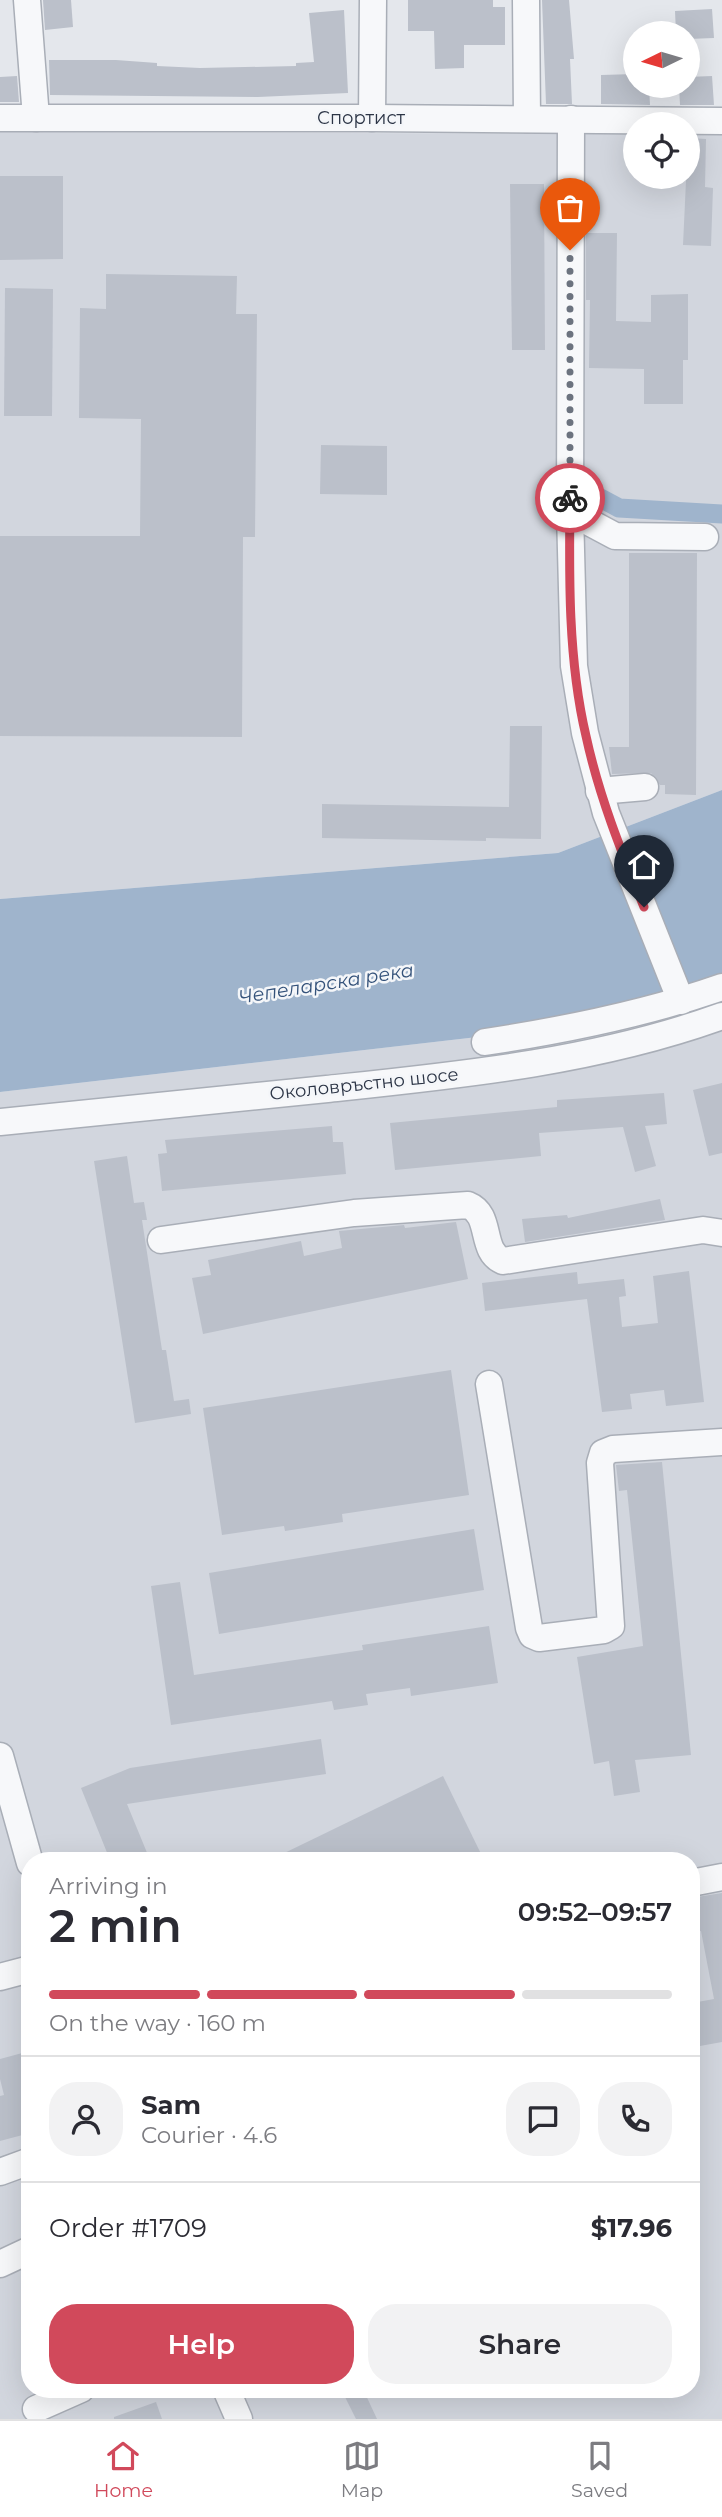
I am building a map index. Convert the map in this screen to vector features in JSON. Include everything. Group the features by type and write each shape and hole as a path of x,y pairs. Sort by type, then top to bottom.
{"street":[{"path":"27,0 36,118"},
{"path":"372,118 373,0"},
{"path":"526,0 527,119"},
{"name":"Спортист","path":"0,118 722,121"},
{"path":"571,120 570,512 574,666 585,733 603,802 681,1001"},
{"path":"570,512 615,536 705,537"},
{"path":"603,802 645,787"},
{"path":"485,1042 554,1032 681,1001 722,987"},
{"name":"Околовръстно шосе","path":"0,1122 533,1065 684,1030 722,1016"},
{"path":"161,1240 354,1213 468,1205 476,1208 480,1214 490,1252 503,1261 703,1230 722,1233"},
{"path":"489,1384 529,1628 532,1635 539,1638 604,1630 611,1626 600,1462 603,1453 613,1449 722,1442"},
{"path":"0,1756 27,1852"},
{"path":"700,1881 722,1877"},
{"path":"0,1978 21,1972"},
{"path":"0,2172 21,2164"},
{"path":"0,2264 21,2254"},
{"path":"36,2409 61,2398"},
{"path":"230,2398 239,2419"}],"shaded area":[{"path":"0,132 623,134 623,189 700,189 700,135 722,135 722,790 558,853 0,899"},
{"path":"722,977 722,2419 0,2419 0,1092 512,1033"}],"water":[{"name":"Чепеларска река","path":"722,790 722,977 512,1033 0,1092 0,899 558,853"}],"building":[{"path":"43,0 71,0 73,27 45,30"},
{"path":"408,0 493,0 493,7 505,7 505,45 464,45 464,68 435,69 434,31 408,31"},
{"path":"542,0 569,0 574,59 570,59 572,104 546,104"},
{"path":"712,9 714,38 700,39 700,21 675,21 675,11"},
{"path":"344,10 348,93 258,97 50,95 49,60 116,60 200,68 296,66 296,63 314,62 309,13"},
{"path":"623,74 623,98 650,98 650,105 601,104 601,75"},
{"path":"17,76 19,102 0,102 0,77"},
{"path":"700,76 712,76 714,105 680,105 680,98 700,98"},
{"path":"700,139 706,139 705,187 713,188 711,246 683,245 686,189 700,189"},
{"path":"0,176 63,176 63,259 0,260"},
{"path":"510,184 544,184 545,350 512,350"},
{"path":"586,233 617,233 616,321 651,322 651,295 688,294 688,360 683,360 683,404 644,404 644,369 589,368 590,300 586,300"},
{"path":"106,274 237,276 236,314 257,314 255,537 243,537 242,737 0,736 0,536 140,536 141,419 79,418 80,308 106,309"},
{"path":"5,288 53,289 52,416 4,416"},
{"path":"321,445 387,446 387,495 320,494"},
{"path":"629,553 697,553 696,795 665,794 665,785 660,785 651,773 612,774 609,747 629,747"},
{"path":"510,726 542,726 541,839 486,838 486,841 322,838 322,804 509,807"},
{"path":"722,1083 722,1153 709,1156 693,1090"},
{"path":"664,1093 667,1124 645,1126 656,1166 635,1172 623,1127 539,1133 541,1156 395,1170 390,1123 557,1107 557,1100"},
{"path":"332,1126 333,1142 343,1142 346,1174 162,1191 158,1154 167,1153 165,1140"},
{"path":"127,1156 134,1203 144,1202 147,1220 142,1220 162,1350 166,1350 174,1401 189,1399 191,1414 135,1423 94,1161"},
{"path":"660,1199 665,1220 525,1242 522,1219 567,1215 568,1218"},
{"path":"456,1222 468,1279 203,1334 192,1278 211,1275 208,1260 301,1241 304,1256 342,1248 339,1231"},
{"path":"689,1271 704,1402 666,1406 664,1390 630,1394 632,1409 602,1412 587,1299 485,1311 482,1283 577,1272 578,1284 624,1279 626,1296 619,1297 622,1327 658,1323 653,1276"},
{"path":"451,1370 469,1495 342,1514 343,1522 285,1531 284,1526 222,1535 203,1408"},
{"path":"662,1462 691,1755 635,1760 640,1792 614,1796 609,1761 594,1764 577,1657 643,1646 627,1490 619,1491 616,1465"},
{"path":"474,1529 484,1590 219,1634 209,1573"},
{"path":"180,1582 194,1675 363,1650 362,1645 489,1626 498,1683 411,1696 410,1688 366,1694 368,1705 334,1710 332,1701 171,1725 151,1586"},
{"path":"321,1739 326,1774 127,1804 147,1852 107,1852 81,1788 130,1768"},
{"path":"443,1776 480,1852 286,1852"},
{"path":"722,1893 722,2042 700,2046 700,2002 714,1999 700,1931 700,1897"},
{"path":"21,2053 21,2135 0,2141 0,2096 4,2095 0,2079 0,2059"},
{"path":"346,2398 367,2398 377,2419 356,2419"},
{"path":"156,2402 162,2419 114,2419 114,2417"}],"waterway":[{"path":"589,492 619,508 722,514"}],"way so far":[{"path":"570,250 570,498"}],"route":[{"path":"570,498 574,666 585,733 606,813 644,907"}]}
